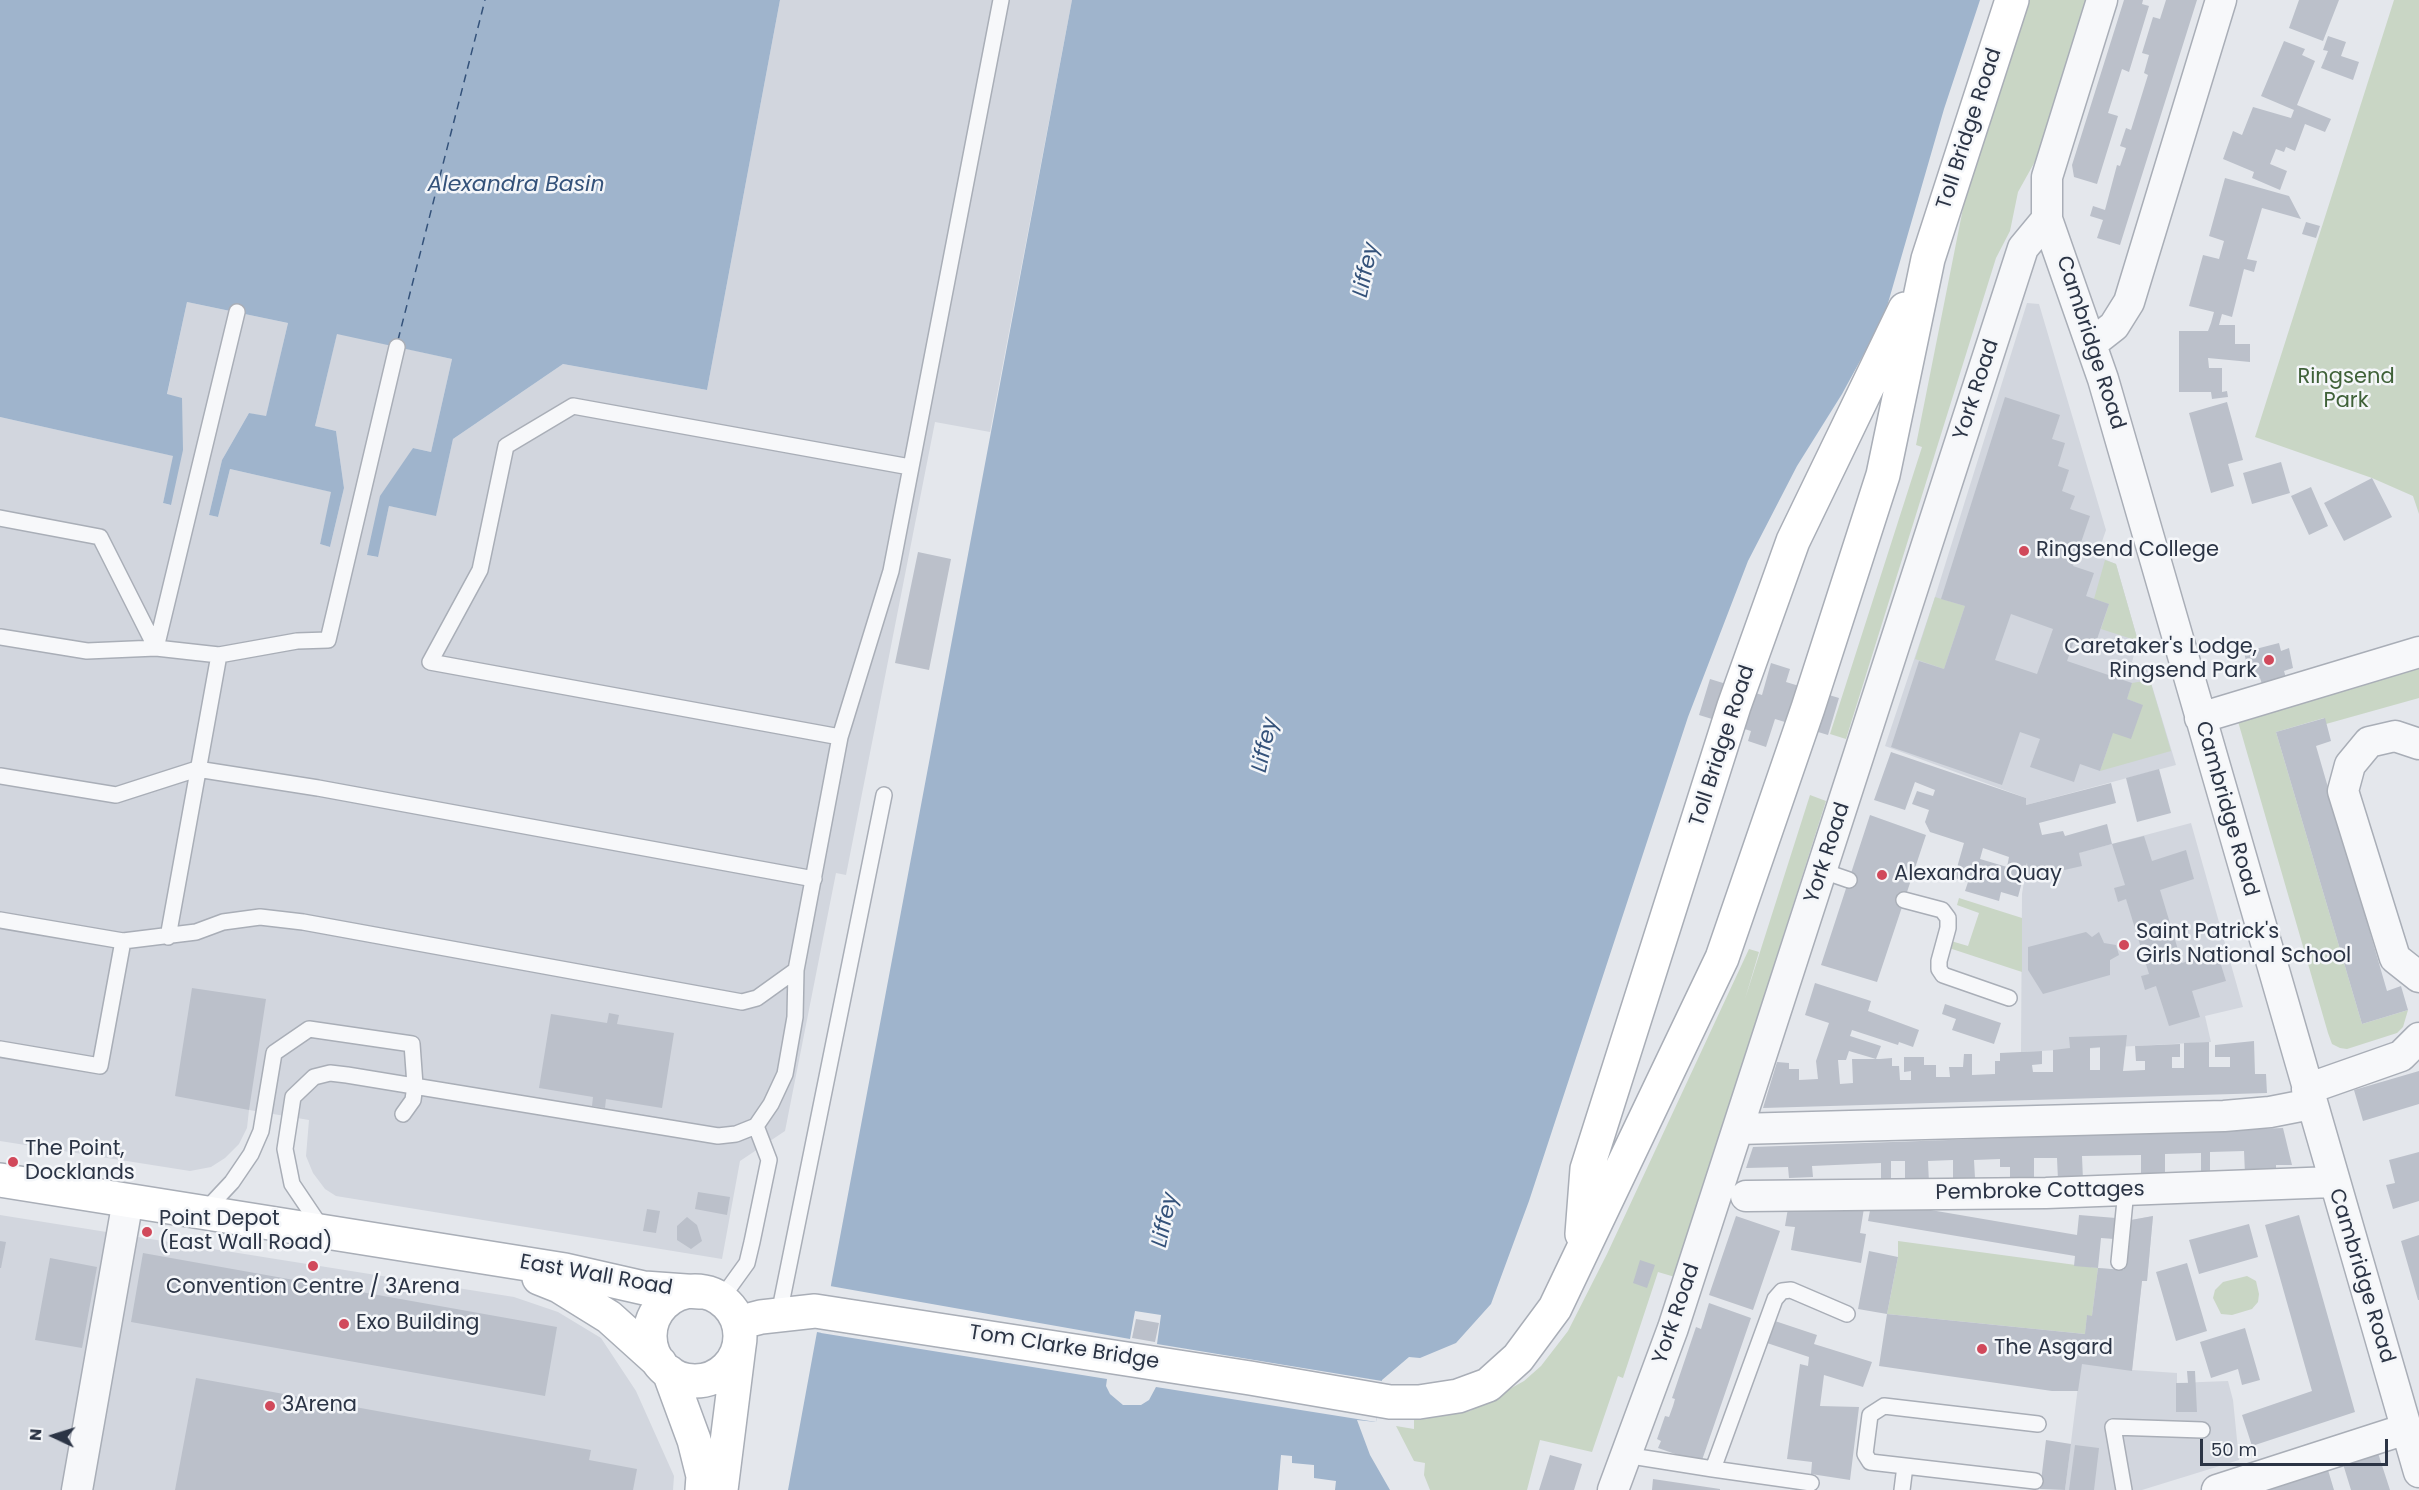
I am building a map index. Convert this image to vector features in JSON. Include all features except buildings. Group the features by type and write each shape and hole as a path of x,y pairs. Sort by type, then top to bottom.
{"main road":[{"name":"Toll Bridge Road","path":"1390,1402 1419,1402 1458,1396 1488,1385 1518,1358 1555,1308 1722,958 1808,708 1882,475 1928,259 2012,0"},
{"name":"Toll Bridge Road","path":"1580,1254 1587,1169 1734,706 1793,541 1928,259"},
{"name":"East Wall Road","path":"0,1180 565,1270 644,1288 724,1315"},
{"name":"East Wall Road","path":"492,1259 559,1286 585,1300 609,1317 665,1368"},
{"path":"702,1490 703,1476 694,1440 665,1368 654,1354 651,1332 659,1310 677,1295 724,1315"},
{"name":"Tom Clarke Bridge","path":"724,1315 815,1311 1239,1376 1390,1402"},
{"path":"665,1368 690,1381 712,1377 730,1364 724,1315"},
{"path":"721,1490 724,1315"}],"street":[{"name":"Cambridge Road","path":"2102,0 2047,177 2047,219 2091,344 2139,500 2333,1182 2419,1472"},
{"path":"2091,344 2114,326 2129,302 2221,0"},
{"name":"York Road","path":"1613,1490 1836,876 2023,248 2047,219"},
{"path":"2200,718 2419,652"},
{"path":"2419,744 2395,736 2369,742 2350,765 2343,791 2395,958 2419,977"},
{"path":"1743,1129 2224,1116 2270,1112 2401,1056 2419,1038"},
{"name":"Pembroke Cottages","path":"1746,1196 2126,1190 2333,1182"},
{"path":"77,1490 128,1200"},
{"path":"2217,1490 2406,1429"}],"lane":[{"path":"325,1232 301,1198 287,1168 285,1149 293,1097 314,1077 330,1073 415,1085 718,1136 736,1134 756,1126 771,1104 785,1074 795,1017 796,970 840,737 891,572 1001,0"},
{"path":"156,648 237,312"},
{"path":"0,637 87,651 156,648 219,655 297,641 328,640 397,347"},
{"path":"840,737 430,662 480,570 506,446 573,406 910,467"},
{"path":"0,518 100,537 156,648"},
{"path":"168,936 219,655"},
{"path":"0,776 116,795 197,769 318,788 814,879"},
{"path":"779,1314 884,795"},
{"path":"1904,900 1942,910 1948,918 1948,928 1939,961 1939,969 1944,975 2008,998"},
{"path":"0,920 123,941 196,932 223,922 260,917 742,1002 757,998 796,970"},
{"path":"0,1049 100,1066 123,941"},
{"path":"203,1213 232,1182 251,1154 261,1131 274,1053 309,1029 412,1044 415,1085 413,1100 403,1114"},
{"path":"724,1315 747,1263 769,1160 756,1126"},
{"path":"2119,1262 2126,1190"},
{"path":"1713,1469 1776,1299 1782,1292 1791,1290 1847,1314"},
{"path":"2035,1481 1870,1462 1865,1454 1870,1415 1884,1406 2038,1424"},
{"path":"2124,1490 2112,1427 2202,1430"},
{"path":"1625,1455 1811,1483"},
{"path":"1902,1490 1905,1466"}],"shaded area":[{"path":"780,0 1072,0 990,432 935,422 846,875 836,873 785,1131 740,1161 722,1259 336,1196 325,1189 313,1173 306,1156 309,1120 249,1110 247,1128 239,1144 225,1158 211,1167 190,1171 0,1141 0,417 174,456 163,503 170,505 182,399 167,395 187,302 288,323 266,417 249,413 222,460 209,515 218,517 230,469 332,492 320,544 330,547 344,488 336,431 315,426 337,333 452,359 431,452 413,448 367,555 377,557 389,506 436,515 453,439 563,364 707,390"},
{"name":"Ringsend College","path":"2027,303 2039,304 2106,530 2097,556 2116,564 2138,641 2132,662 2146,666 2176,765 2026,805 2026,798 1885,746 1935,597"},
{"name":"Saint Patrick's Girls National School","path":"2191,823 2243,1007 2205,1016 2211,1042 2021,1052 2022,894 2027,863 2070,855"},
{"path":"0,1215 514,1297 558,1312 601,1338 636,1391 674,1476 673,1490 0,1490"},
{"path":"2153,1216 2147,1281 2142,1281 2132,1370 2177,1373 2177,1383 2228,1381 2233,1400 2239,1460 2142,1490 2065,1490 2087,1315 2092,1316 2098,1268 2124,1270 2128,1225 2131,1220"}],"green space":[{"path":"2023,0 2087,0 2038,156 2018,192 2010,231 1996,258 1846,739 1830,734 1922,447 1916,445 1971,168"},
{"name":"Ringsend Park","path":"2394,0 2419,0 2419,514 2413,496 2372,478 2255,437"},
{"path":"2105,560 2116,564 2138,641 2101,629 2109,604 2094,599"},
{"path":"1935,597 1965,606 1944,669 1915,659"},
{"path":"2419,663 2419,698 2326,724 2324,718 2276,732 2362,1024 2408,1010 2403,1027 2397,1033 2347,1049 2340,1048 2332,1044 2328,1033 2237,718"},
{"path":"2150,680 2171,751 2100,771 2113,733 2142,705 2127,699 2132,683"},
{"path":"1810,795 1826,801 1675,1277 1658,1272 1623,1378 1618,1376 1592,1452 1540,1440 1527,1490 1430,1490 1424,1475 1425,1463 1414,1461 1396,1426 1414,1429 1414,1419 1470,1411 1524,1381 1541,1366 1568,1331 1607,1254 1749,949 1759,952 1745,999"},
{"path":"1959,898 2022,918 2022,972 1949,948 1951,941 1968,946 1979,913 1957,905"},
{"path":"1898,1241 2098,1268 2092,1316 2087,1316 2085,1334 1887,1314 1898,1257"},
{"path":"2247,1276 2256,1281 2258,1302 2252,1309 2232,1315 2221,1314 2213,1298 2215,1290 2223,1282"}],"water":[{"name":"Alexandra Basin","path":"0,0 780,0 707,390 563,364 453,439 436,516 389,506 378,557 367,555 380,496 413,448 431,452 452,359 337,334 315,426 336,431 344,488 330,547 320,544 331,492 230,469 218,517 209,515 222,460 249,413 266,416 288,323 187,302 167,394 182,398 183,450 171,505 163,503 173,456 0,417"},
{"name":"Liffey","path":"1072,0 1980,0 1944,109 1884,317 1842,394 1797,466 1748,561 1688,717 1529,1201 1491,1304 1456,1343 1420,1358 1409,1357 1382,1380 1376,1422 1357,1420 1370,1455 1390,1490 788,1490 817,1332 822,1333"}],"pier":[{"path":"830,1286 1130,1339 1135,1311 1161,1315 1157,1344 1382,1381 1376,1422 1156,1387 1149,1400 1141,1405 1123,1405 1110,1394 1106,1386 1107,1379 821,1333"},
{"path":"1281,1455 1292,1456 1292,1463 1314,1465 1314,1478 1336,1481 1335,1490 1278,1490"}],"ferry route":[{"path":"398,340 485,0"}],"place":[{"name":"Ringsend College","path":"2024,551"},
{"name":"Caretaker's Lodge, Ringsend Park","path":"2269,660"},
{"name":"Alexandra Quay","path":"1882,875"},
{"name":"Saint Patrick's Girls National School","path":"2124,945"},
{"name":"The Point, Docklands","path":"13,1162"},
{"name":"Point Depot (East Wall Road)","path":"147,1232"},
{"name":"Convention Centre / 3Arena","path":"313,1266"},
{"name":"Exo Building","path":"344,1324"},
{"name":"The Asgard","path":"1982,1349"},
{"name":"3Arena","path":"270,1406"}]}
